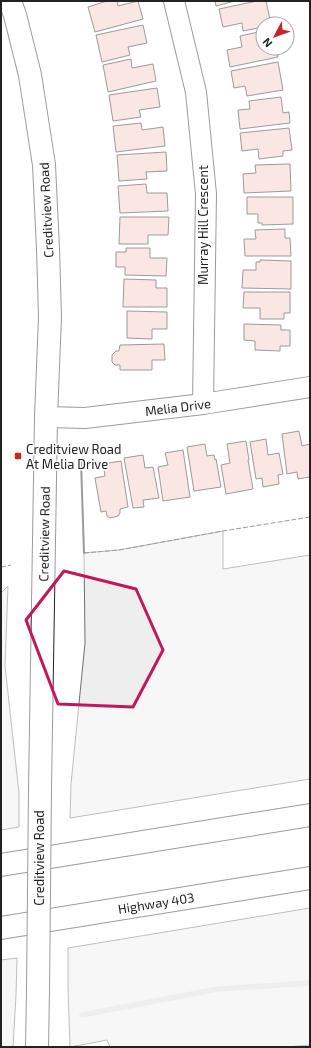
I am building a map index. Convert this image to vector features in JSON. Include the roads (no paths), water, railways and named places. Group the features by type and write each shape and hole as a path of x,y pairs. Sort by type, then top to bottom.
{"main road":[{"name":"Creditview Road","path":"10,1 30,75 44,165 50,318 46,417 40,789 38,1047"},
{"path":"1,865 310,815"},
{"name":"Highway 403","path":"1,928 310,878"}],"street":[{"name":"Murray Hill Crescent","path":"174,1 196,92 206,194 203,404"},
{"name":"Melia Drive","path":"46,417 85,418 203,404 310,387"}],"waterway":[{"path":"82,1015 218,989 310,983"}],"place":[{"name":"Creditview Road At Melia Drive","path":"18,456"}]}
